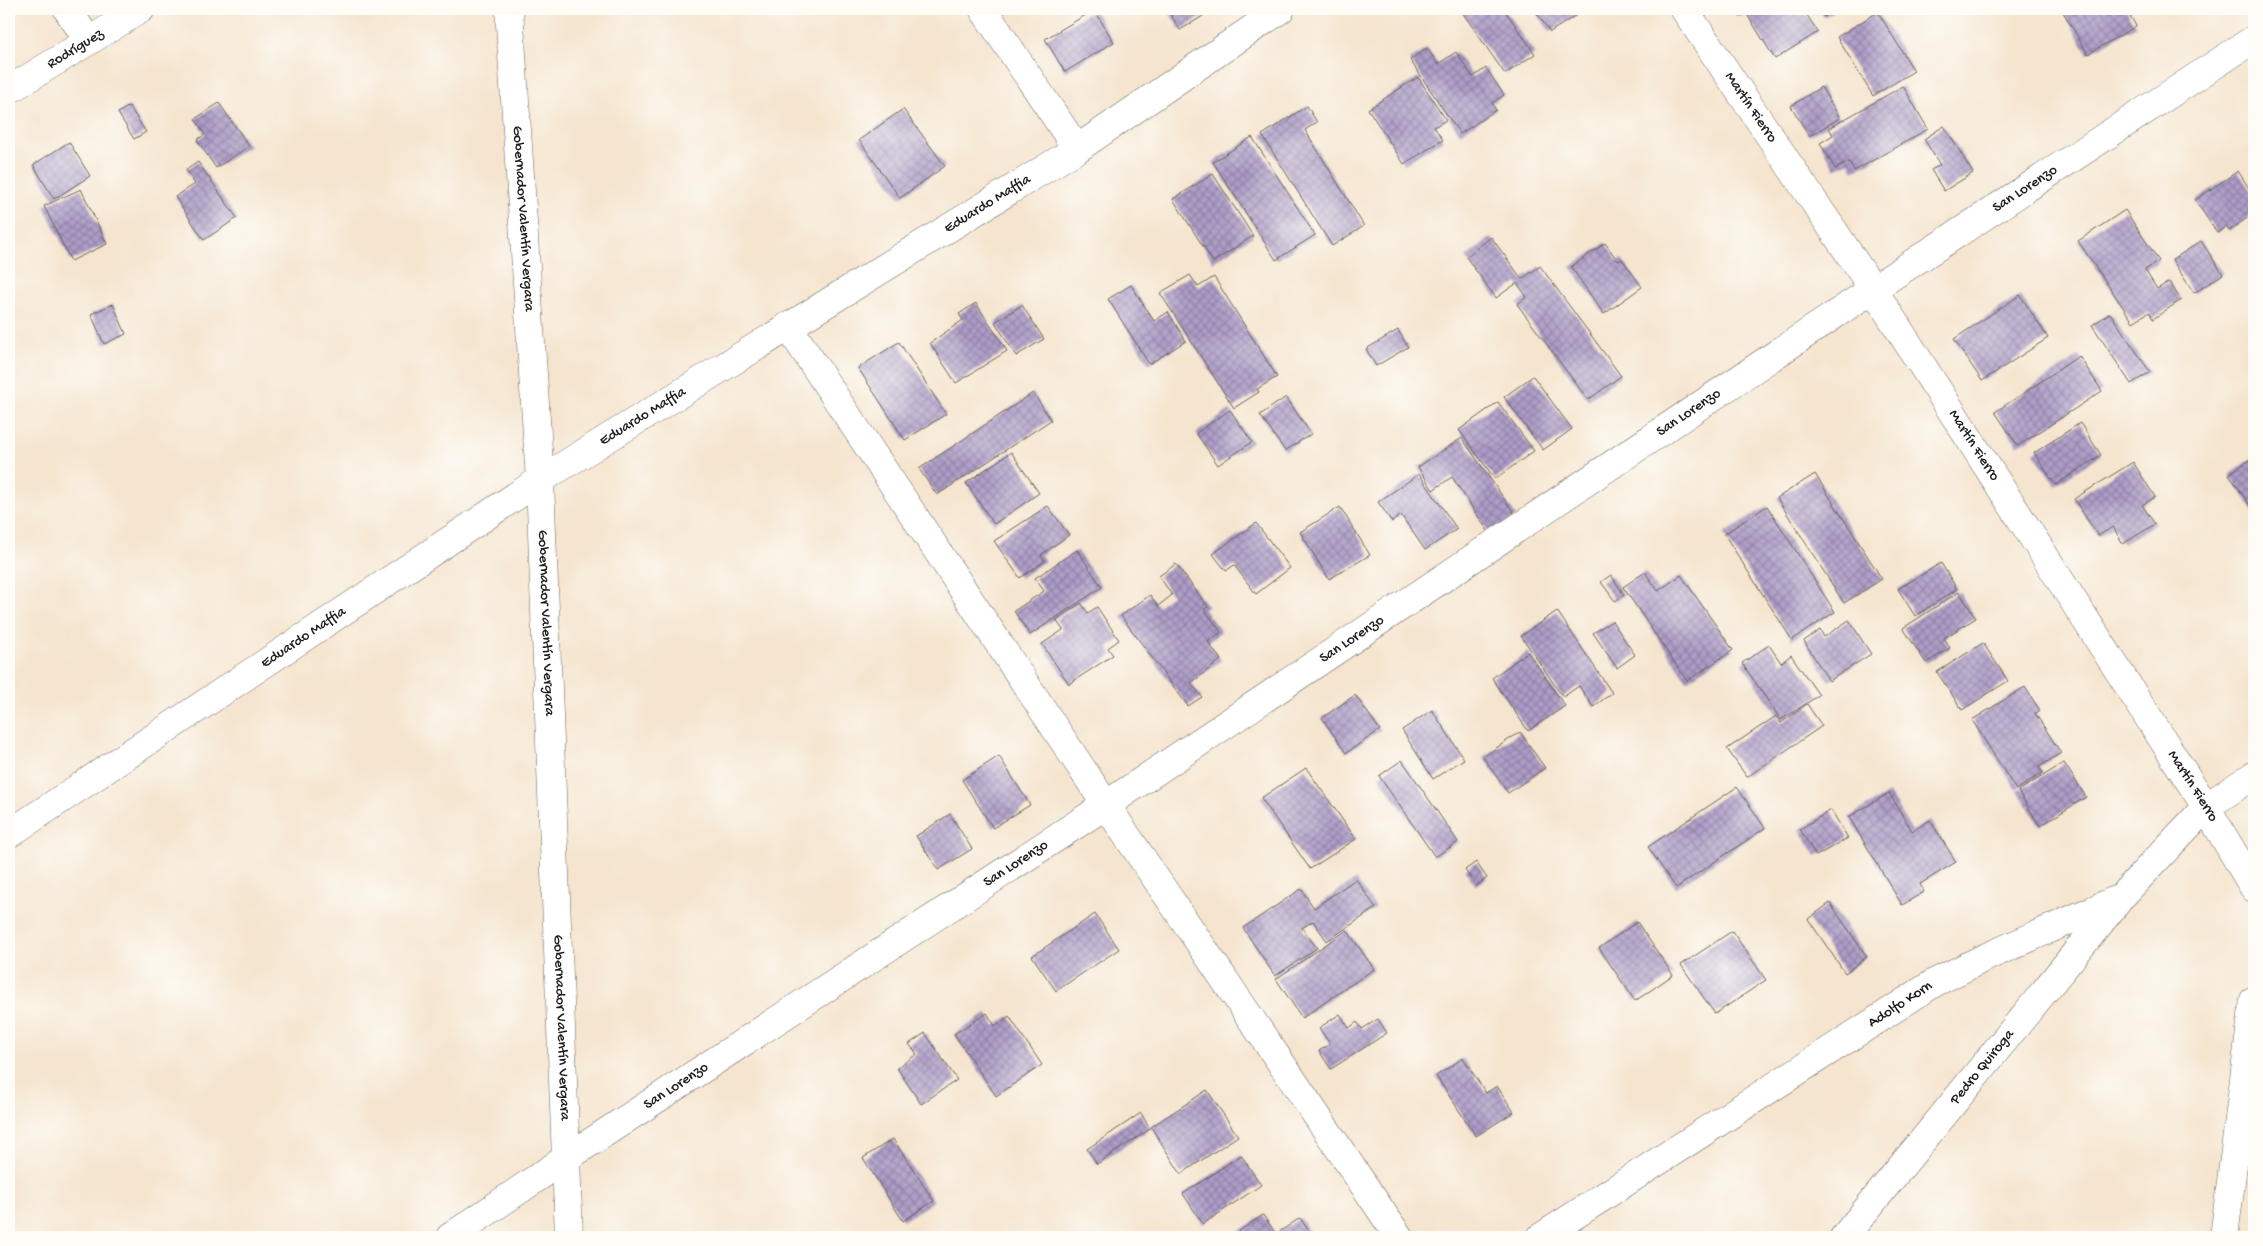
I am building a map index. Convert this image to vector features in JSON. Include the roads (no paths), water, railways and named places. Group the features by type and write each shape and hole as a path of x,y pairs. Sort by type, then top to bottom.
{"street":[{"path":"67,9 88,40"},
{"name":"Rodríguez","path":"9,90 141,9"},
{"name":"Gobernador Valentín Vergara","path":"509,9 540,480 569,1237"},
{"path":"983,9 1077,150"},
{"name":"Eduardo Maffia","path":"9,834 540,480 1077,150 1282,9"},
{"name":"Martín Fierro","path":"1684,9 1873,289 2206,807 2254,888"},
{"name":"San Lorenzo","path":"450,1237 565,1159 1106,805 1873,289 2254,39"},
{"path":"788,326 1106,805 1399,1237"},
{"name":"Adolfo Korn","path":"1541,1237 1934,983 1984,958 2120,898 2206,807 2254,776"},
{"name":"Pedro Quiroga","path":"1844,1237 2120,898"},
{"path":"2224,1237 2254,1000"}]}
